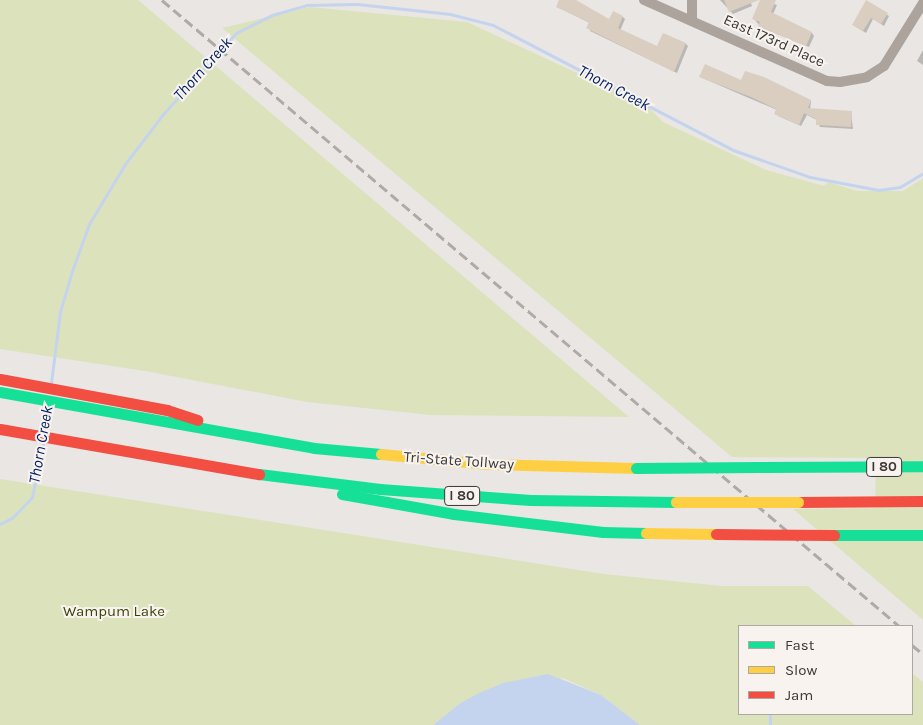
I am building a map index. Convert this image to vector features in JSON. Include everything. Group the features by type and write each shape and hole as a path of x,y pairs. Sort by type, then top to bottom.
{"highway":[{"path":"0,379 167,410 254,440"},
{"name":"Tri-State Tollway","path":"0,392 254,440 430,460 636,468 923,466"},
{"name":"I 80","path":"0,429 249,473 433,494 531,500 676,502 923,501"},
{"path":"846,467 923,458"},
{"path":"249,473 381,504 603,532 923,535"}],"street":[{"name":"East 173rd Place","path":"644,0 827,81 849,82 867,78 877,73 891,58 923,3"},
{"path":"692,0 692,21"}],"green space":[{"path":"0,0 138,0 629,417 431,415 307,402 145,371 0,349"},
{"path":"310,7 467,22 646,105 663,122 766,170 824,186 828,182 857,191 903,191 923,178 923,620 793,509 875,508 876,458 732,457 222,28"},
{"name":"Wampum Lake","path":"0,479 604,574 721,586 808,586 855,625 738,625 738,715 913,715 913,674 923,682 923,725 640,725 601,695 563,678 459,704 433,725 0,725"}],"water":[{"path":"548,674 601,695 640,725 433,725 459,704 479,693 503,683"}],"building":[{"path":"559,0 576,0 609,19 613,11 623,16 618,28 657,46 663,33 686,43 674,72 586,28 589,22 556,7"},
{"path":"724,0 759,0 729,12"},
{"path":"760,0 776,0 771,12 812,32 806,46 758,26 760,22 752,19"},
{"path":"866,0 888,13 881,24 871,18 863,31 852,25"},
{"path":"705,64 741,80 745,71 764,77 811,100 808,108 852,111 851,127 816,125 816,119 804,113 799,125 774,114 776,109 751,97 699,77"}],"waterway":[{"name":"Thorn Creek","path":"51,383 60,312 72,271 89,224 125,164 164,113 236,33 272,15 307,5 357,4 450,14 493,25 733,150 810,177 879,190 900,187 923,173"},
{"name":"Thorn Creek","path":"45,430 48,406"},
{"name":"Thorn Creek","path":"0,524 12,518 32,497 43,444"},
{"path":"770,715 770,725"}],"railway":[{"path":"162,0 898,625"},
{"path":"913,646 923,654"}],"traffic: fast":[{"path":"0,392 314,448 381,454"},
{"path":"758,467 923,466"},
{"path":"636,468 758,467"},
{"path":"259,474 380,489 531,500 676,502"},
{"path":"342,494 454,514 603,532 646,533"},
{"path":"834,535 923,535"}],"traffic: slow":[{"path":"381,454 486,464 636,468"},
{"path":"676,502 798,502"},
{"path":"646,533 716,534"}],"traffic: jam":[{"path":"0,379 167,410 197,420"},
{"path":"0,429 259,474"},
{"path":"798,502 923,501"},
{"path":"716,534 834,535"}]}
